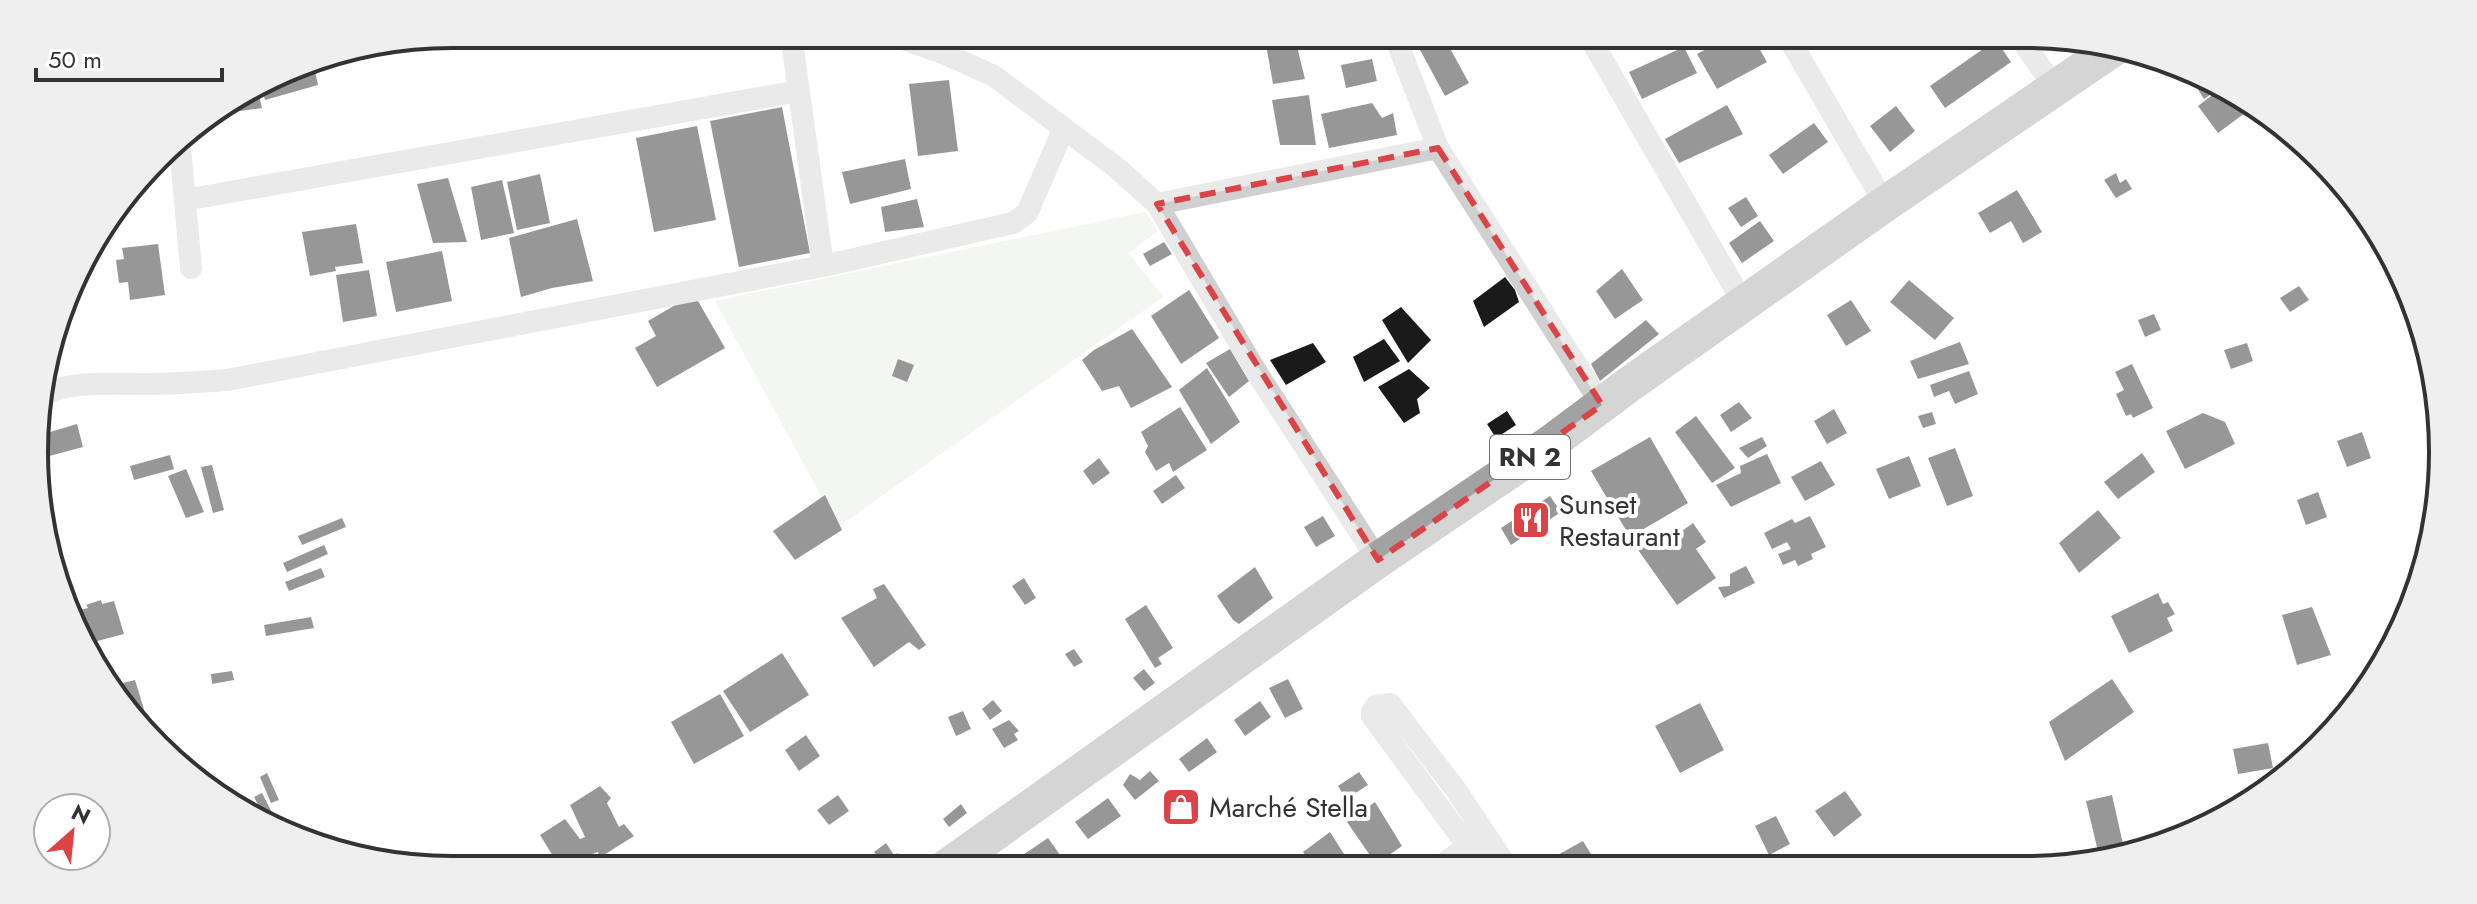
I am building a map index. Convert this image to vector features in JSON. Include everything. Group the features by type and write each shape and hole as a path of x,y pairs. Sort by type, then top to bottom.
{"highway":[{"name":"RN 2","path":"962,856 1885,204 2103,56"}],"street":[{"path":"793,48 823,266"},
{"path":"929,48 994,76 1117,168 1157,204 1259,376 1378,560"},
{"path":"1399,48 1438,148 1602,405"},
{"path":"1596,48 1744,304"},
{"path":"1794,48 1885,204"},
{"path":"2027,48 2056,89"},
{"path":"185,200 799,91"},
{"path":"53,390 81,384 176,384 227,380 823,266 1013,223 1027,213 1064,128"},
{"path":"1157,204 1438,148"},
{"path":"181,153 191,268"},
{"path":"1481,856 1477,839 1456,790 1390,704 1376,706 1372,716 1477,839 1495,856"},
{"path":"1454,856 1477,839"}],"highlighted area":[{"path":"1438,148 1602,405 1378,560 1157,204"}],"shaded area":[{"path":"1145,212 1158,231 1129,253 1163,297 838,527 715,301"}],"building":[{"path":"1267,48 1297,48 1305,79 1273,84"},
{"path":"1419,48 1450,48 1469,83 1445,96"},
{"path":"1684,48 1697,73 1642,99 1629,72"},
{"path":"1708,48 1759,48 1767,62 1717,89 1697,54"},
{"path":"1985,48 2001,48 2011,62 1945,108 1930,86"},
{"path":"1372,59 1377,81 1346,88 1341,65"},
{"path":"315,72 318,85 265,100 264,95"},
{"path":"949,80 958,151 918,156 909,84"},
{"path":"2196,86 2211,94 2204,99"},
{"path":"1309,95 1316,145 1280,145 1272,100"},
{"path":"2213,95 2245,113 2218,133 2198,106"},
{"path":"259,97 262,108 234,112"},
{"path":"1372,103 1382,118 1393,113 1397,135 1329,148 1321,114"},
{"path":"1727,105 1743,134 1679,163 1665,139"},
{"path":"1896,106 1915,131 1890,152 1870,126"},
{"path":"782,107 810,253 739,267 710,121"},
{"path":"1814,123 1828,142 1783,174 1769,155"},
{"path":"697,126 716,220 654,232 636,138"},
{"path":"905,159 911,189 850,204 842,172"},
{"path":"2116,173 2120,183 2126,179 2132,189 2116,198 2104,180"},
{"path":"540,174 550,223 517,230 507,182"},
{"path":"448,178 467,242 433,243 417,184"},
{"path":"502,180 514,233 481,240 471,187"},
{"path":"2017,190 2042,232 2023,243 2011,221 1990,233 1978,213"},
{"path":"1746,197 1758,216 1741,227 1728,208"},
{"path":"917,199 924,227 885,232 881,207"},
{"path":"577,219 593,281 521,297 509,238"},
{"path":"1760,221 1774,241 1742,263 1729,243"},
{"path":"356,224 363,263 335,267 336,271 310,276 302,232"},
{"path":"1164,242 1172,254 1150,266 1143,254"},
{"path":"158,244 165,295 130,300 128,282 119,283 116,260 124,259 122,248"},
{"path":"442,251 452,301 396,312 386,262"},
{"path":"1622,269 1643,300 1615,319 1596,291"},
{"path":"369,270 377,316 343,322 336,275"},
{"path":"1505,277 1519,302 1484,327 1473,301"},
{"path":"1909,280 1954,318 1935,340 1890,302"},
{"path":"2299,286 2309,300 2290,312 2280,298"},
{"path":"1189,290 1219,338 1181,364 1151,316"},
{"path":"694,294 725,348 657,387 635,348 656,336 648,321"},
{"path":"1851,300 1871,331 1846,346 1827,315"},
{"path":"1401,307 1431,340 1408,363 1382,320"},
{"path":"2154,314 2161,330 2145,337 2138,320"},
{"path":"1646,320 1659,334 1600,381 1591,364"},
{"path":"1132,329 1172,387 1131,408 1119,386 1102,391 1082,360"},
{"path":"1384,339 1400,361 1364,382 1353,357"},
{"path":"1960,342 1969,364 1918,379 1910,361"},
{"path":"1313,343 1326,362 1286,385 1270,360"},
{"path":"2247,343 2253,361 2231,369 2224,350"},
{"path":"1230,349 1249,381 1229,397 1206,363"},
{"path":"898,359 914,365 907,382 892,376"},
{"path":"2132,364 2153,408 2133,418 2131,414 2126,416 2116,394 2124,390 2115,372"},
{"path":"1207,368 1240,422 1211,444 1179,390"},
{"path":"1409,369 1430,388 1417,399 1420,413 1404,423 1378,387"},
{"path":"1969,371 1978,394 1955,404 1949,391 1934,397 1930,385"},
{"path":"1739,402 1752,418 1731,432 1720,415"},
{"path":"1180,407 1207,450 1173,472 1169,463 1156,471 1145,452 1148,446 1141,432"},
{"path":"1834,409 1847,433 1827,444 1814,421"},
{"path":"1507,411 1516,425 1496,438 1487,424"},
{"path":"1932,412 1936,424 1923,428 1918,416"},
{"path":"2203,413 2225,422 2235,444 2185,469 2166,431"},
{"path":"1696,416 1735,468 1712,483 1675,432"},
{"path":"77,424 83,447 48,456 49,432"},
{"path":"2362,432 2371,458 2347,467 2337,441"},
{"path":"1650,437 1688,503 1630,537 1591,471"},
{"path":"1762,437 1767,446 1748,458 1739,448"},
{"path":"1955,448 1973,496 1947,506 1928,458"},
{"path":"2142,453 2155,472 2118,499 2104,482"},
{"path":"1767,454 1781,483 1731,507 1716,485 1741,473 1740,466"},
{"path":"170,455 174,469 134,480 130,466"},
{"path":"1909,456 1921,486 1889,499 1876,469"},
{"path":"1099,458 1110,473 1093,485 1083,471"},
{"path":"1821,461 1835,485 1805,501 1791,477"},
{"path":"212,465 224,510 213,513 201,467"},
{"path":"186,469 204,512 186,518 168,476"},
{"path":"1176,475 1185,488 1162,504 1153,491"},
{"path":"2318,492 2327,517 2306,525 2297,500"},
{"path":"825,495 842,530 795,560 773,531"},
{"name":"Sunset Restaurant","path":"1550,496 1561,512 1511,545 1501,528"},
{"path":"2098,510 2121,538 2079,573 2059,543"},
{"path":"1323,516 1335,536 1316,547 1304,527"},
{"path":"1810,516 1826,547 1811,554 1813,559 1798,566 1795,560 1783,565 1778,554 1791,549 1787,542 1772,549 1764,533 1792,519 1795,523"},
{"path":"342,518 346,527 302,545 298,536"},
{"path":"1693,523 1706,542 1696,549 1716,578 1677,605 1636,547 1664,529 1671,539"},
{"path":"324,545 328,554 287,572 283,563"},
{"path":"1746,566 1755,583 1724,598 1718,587 1730,586 1730,574"},
{"path":"1255,567 1273,598 1239,624 1217,596"},
{"path":"321,568 325,577 289,591 285,582"},
{"path":"1024,578 1036,598 1025,605 1012,586"},
{"path":"884,584 926,645 919,650 909,642 874,667 841,618 877,598 873,589"},
{"path":"2158,593 2163,604 2168,602 2175,614 2167,618 2173,631 2129,653 2111,616"},
{"path":"101,600 102,604 114,601 124,634 95,642 80,610 88,608 86,605"},
{"path":"1146,605 1173,648 1158,658 1162,664 1155,668 1125,619"},
{"path":"2312,607 2331,655 2297,665 2282,615"},
{"path":"311,617 314,628 266,636 264,625"},
{"path":"1074,649 1083,662 1074,667 1065,654"},
{"path":"782,653 809,695 750,732 723,691"},
{"path":"1144,669 1155,683 1144,691 1133,678"},
{"path":"232,671 234,680 212,684 211,674"},
{"path":"1288,679 1303,709 1285,718 1269,688"},
{"path":"2112,679 2134,712 2065,761 2049,722"},
{"path":"135,680 146,715 131,698 121,683"},
{"path":"720,694 744,736 694,764 671,722"},
{"path":"993,700 1002,711 990,720 982,709"},
{"path":"1260,701 1271,717 1245,736 1234,720"},
{"path":"1700,703 1724,750 1680,773 1655,726"},
{"path":"963,711 971,729 956,736 948,717"},
{"path":"1009,720 1019,731 1014,734 1018,740 1004,748 992,729"},
{"path":"806,735 820,756 799,771 785,750"},
{"path":"1207,738 1217,752 1189,772 1179,759"},
{"path":"2268,743 2273,768 2238,774 2233,749"},
{"path":"1150,771 1159,781 1135,800 1123,785 1130,774 1140,780"},
{"path":"1359,772 1368,785 1346,799 1338,786"},
{"path":"267,773 279,800 271,803 260,777"},
{"path":"600,786 611,798 607,803 619,827 624,824 634,836 602,856 599,856 598,852 589,856 553,856 540,835 565,819 580,839 585,837 570,805"},
{"path":"1845,791 1862,815 1834,837 1815,811"},
{"path":"262,793 273,814 259,807 254,797"},
{"path":"838,795 849,811 829,825 817,810"},
{"path":"2112,795 2123,844 2097,849 2086,801"},
{"path":"1108,798 1121,816 1088,839 1075,822"},
{"path":"1375,802 1402,846 1388,856 1370,856 1347,822"},
{"path":"961,804 967,813 949,827 943,819"},
{"path":"1776,816 1790,844 1769,855 1755,826"},
{"path":"1330,832 1345,856 1306,856 1303,852"},
{"path":"1048,838 1061,856 1021,856"},
{"path":"1583,841 1592,856 1556,856"},
{"path":"886,843 894,855 898,853 899,856 877,856 874,852"}],"place":[{"name":"Sunset Restaurant","path":"1531,520"},
{"name":"Marché Stella","path":"1181,807"}]}
